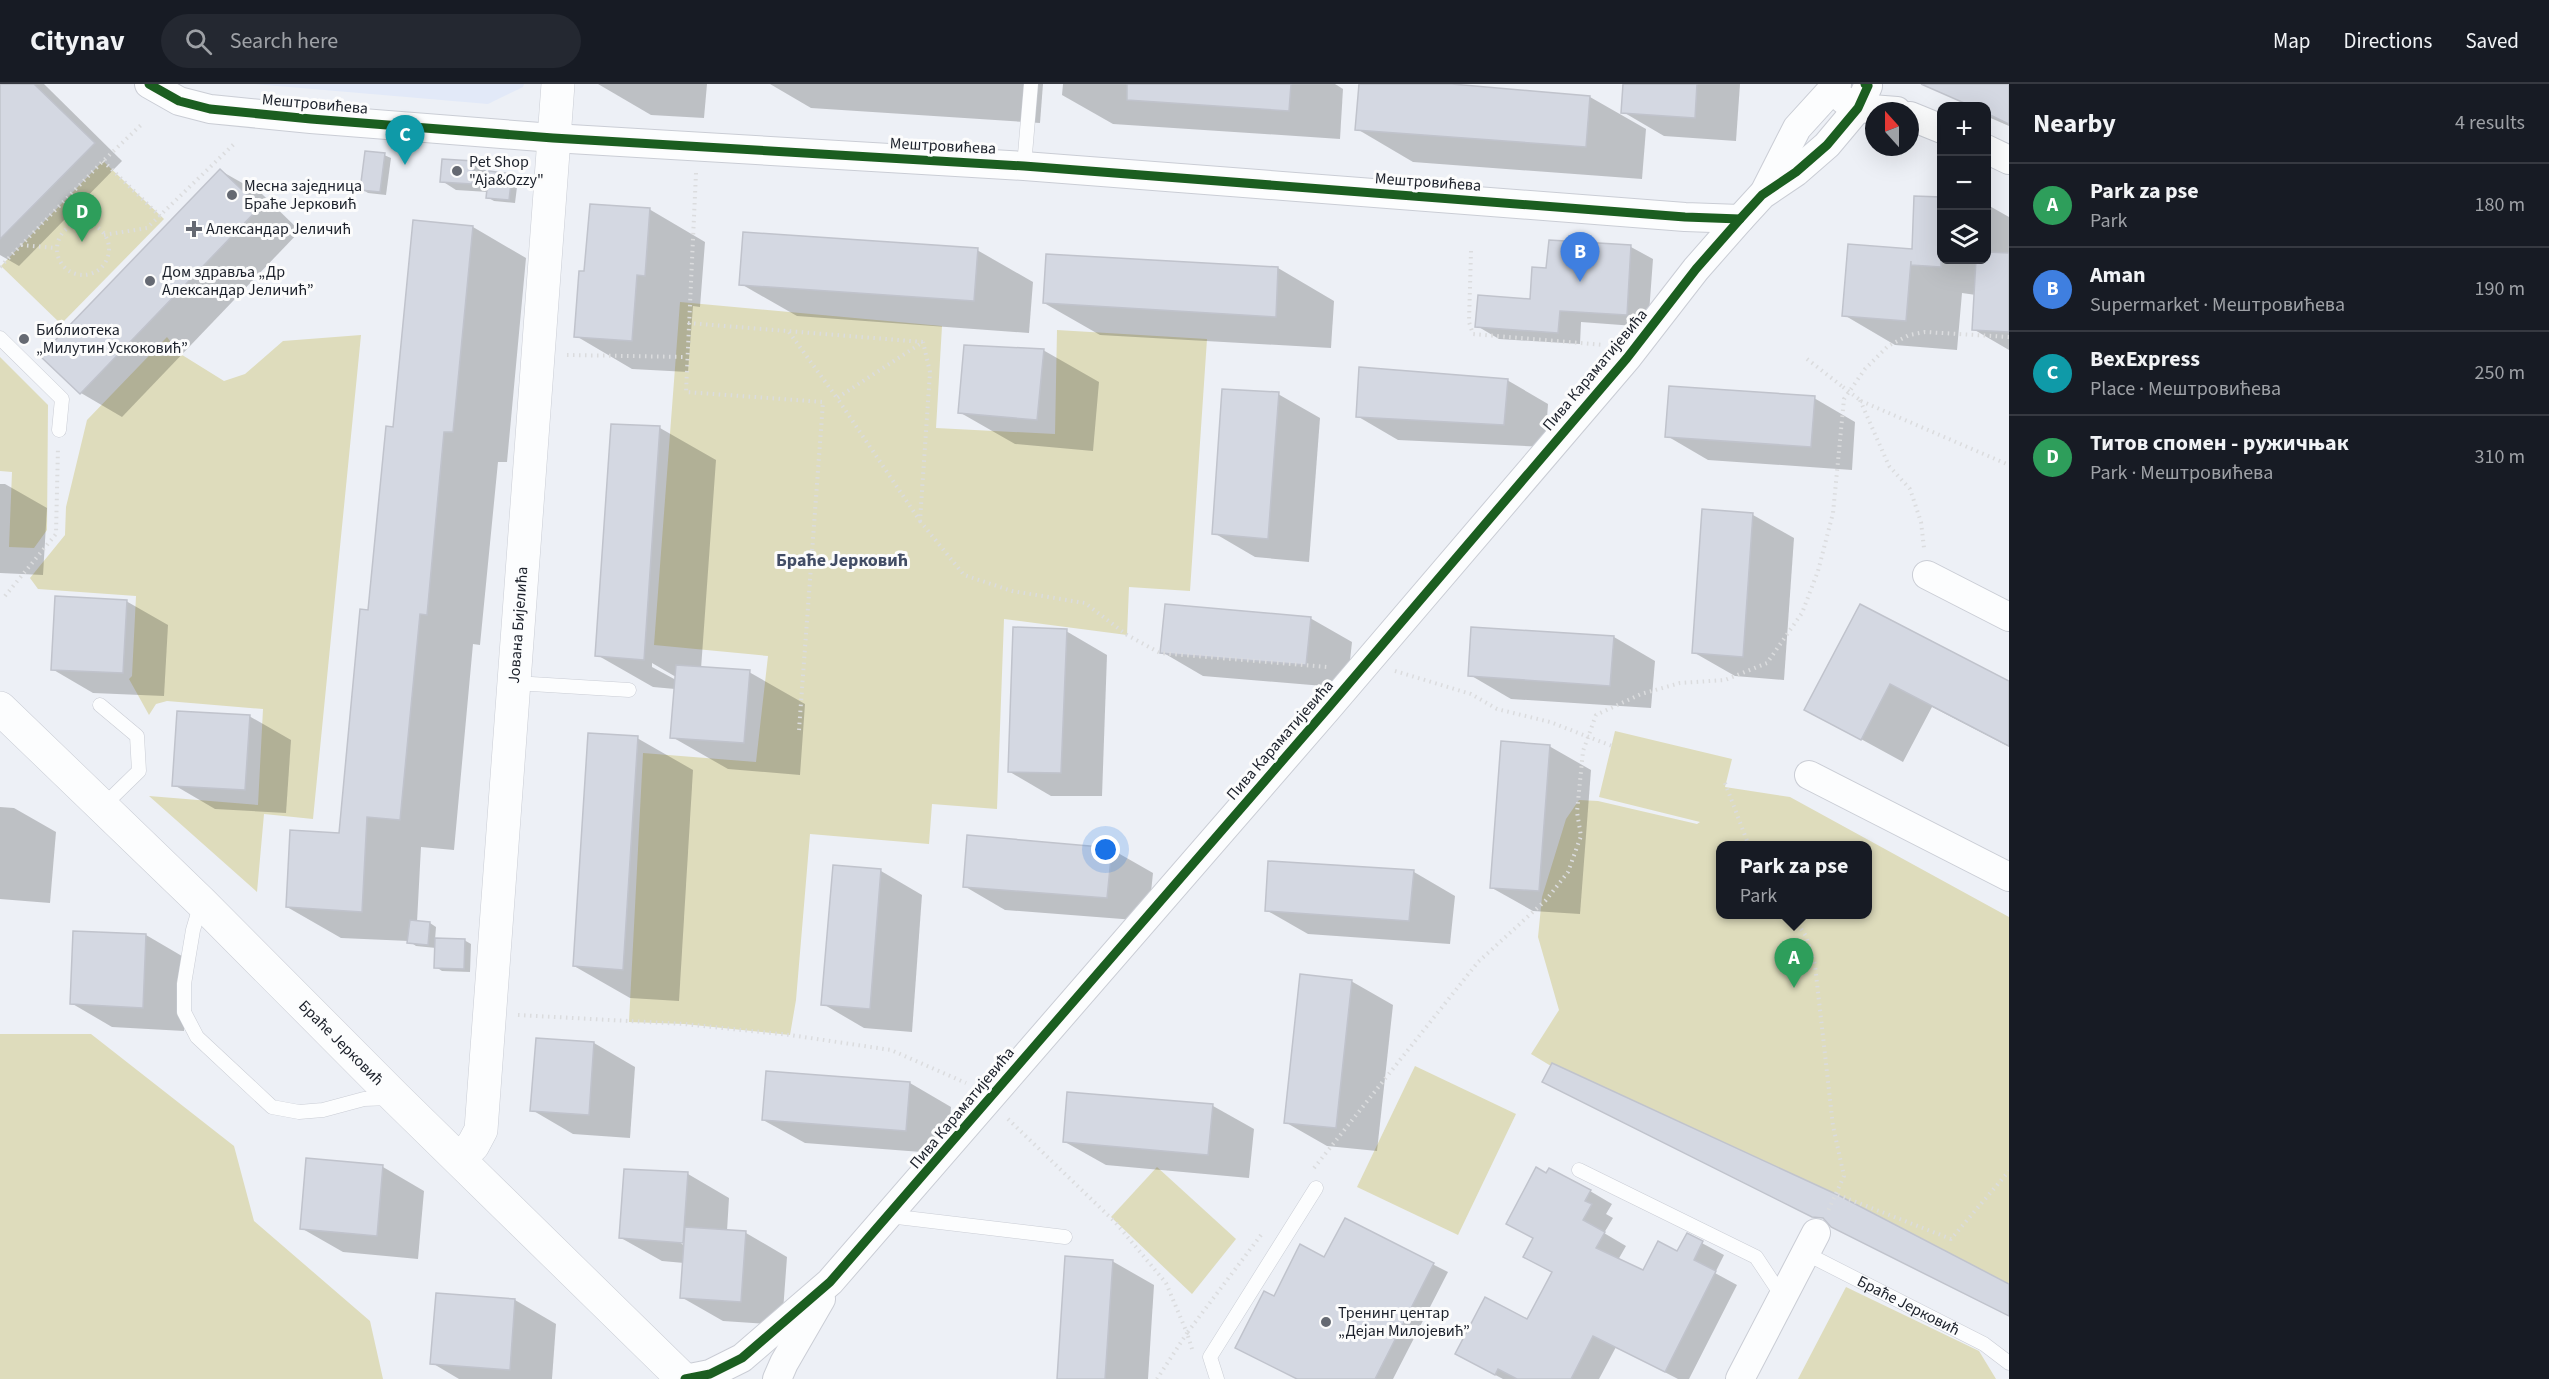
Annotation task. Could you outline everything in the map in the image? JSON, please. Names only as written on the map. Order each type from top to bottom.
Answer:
[{"type":"street","name":"Мештровићева","points":[[149,84],[179,100],[210,109],[554,138],[1024,165],[1685,217],[1740,219]]},
{"type":"street","name":"Јована Бијелића","points":[[459,1159],[473,1145],[481,1130],[558,84]]},
{"type":"street","points":[[1829,86],[1864,93],[1881,102]]},
{"type":"street","name":"Пива Караматијевића","points":[[1762,195],[1797,128],[1829,86]]},
{"type":"street","name":"Пива Караматијевића","points":[[684,1379],[710,1374],[742,1358],[830,1282],[889,1216],[980,1092],[1627,358],[1696,269],[1740,219],[1762,195],[1796,172],[1827,145],[1864,93]]},
{"type":"street","points":[[1919,120],[1937,127]]},
{"type":"street","points":[[1991,151],[2009,160]]},
{"type":"street","points":[[1927,575],[2009,617]]},
{"type":"street","name":"Браће Јерковић","points":[[0,708],[201,902],[395,1097],[684,1379]]},
{"type":"street","points":[[1809,775],[2009,878]]},
{"type":"street","name":"Браће Јерковић","points":[[1740,1379],[1811,1243]]},
{"type":"street","name":"Пива Караматијевића","points":[[777,1379],[830,1282]]},
{"type":"lane","points":[[1024,165],[1031,84]]},
{"type":"lane","points":[[0,338],[62,399],[59,430]]},
{"type":"lane","points":[[515,683],[629,690]]},
{"type":"lane","points":[[100,705],[137,736],[139,771],[102,807]]},
{"type":"lane","points":[[201,902],[193,930],[184,984],[184,1012],[197,1037],[272,1107],[299,1112],[323,1110],[364,1099],[395,1097]]},
{"type":"lane","points":[[1579,1170],[1756,1257],[1782,1296]]},
{"type":"lane","points":[[1218,1379],[1210,1357],[1311,1183]]},
{"type":"lane","points":[[889,1216],[1065,1237]]},
{"type":"lane","name":"Браће Јерковић","points":[[1811,1243],[1984,1344],[2009,1363]]},
{"type":"path","points":[[0,267],[103,160],[141,125]]},
{"type":"path","points":[[104,235],[147,228],[234,144]]},
{"type":"path","points":[[103,160],[160,216]]},
{"type":"path","points":[[697,166],[686,392],[824,402],[799,730]]},
{"type":"path","points":[[86,224],[96,228],[104,235],[111,249],[104,265],[93,273],[79,275],[72,273],[56,248],[60,236],[71,225],[86,224]]},
{"type":"path","points":[[21,245],[56,248]]},
{"type":"path","points":[[1471,251],[1469,322],[1473,334],[1610,345]]},
{"type":"path","points":[[688,323],[923,342]]},
{"type":"path","points":[[788,331],[837,398],[920,521],[964,575],[1012,591],[1085,603],[1127,635],[1160,653],[1336,668]]},
{"type":"path","points":[[1311,1183],[1478,962],[1546,900],[1568,873],[1581,836],[1576,812],[1583,751],[1596,715],[1641,694],[1680,683],[1725,680],[1767,663],[1785,638],[1802,613],[1818,571],[1833,513],[1844,399],[1865,369],[1888,346],[1909,334],[1925,332],[2009,337]]},
{"type":"path","points":[[837,398],[923,342]]},
{"type":"path","points":[[920,521],[930,372],[923,342]]},
{"type":"path","points":[[565,355],[687,357]]},
{"type":"path","points":[[1807,359],[1860,400],[2009,465]]},
{"type":"path","points":[[1860,400],[1889,466],[1910,489],[1921,522],[1927,575]]},
{"type":"path","points":[[5,596],[56,534],[59,430]]},
{"type":"path","points":[[1388,669],[1471,694],[1497,708],[1550,722],[1611,746]]},
{"type":"path","points":[[1725,783],[1747,841]]},
{"type":"path","points":[[1794,919],[1806,936],[1815,965],[1833,1126],[1844,1176],[1838,1195],[1951,1239],[2009,1171]]},
{"type":"path","points":[[527,1015],[684,1024],[790,1035],[891,1050],[980,1092],[1122,1231],[1166,1283],[1187,1333]]},
{"type":"path","points":[[1157,1379],[1187,1333],[1262,1233]]},
{"type":"shaded area","points":[[254,84],[524,84],[523,87],[488,104]]},
{"type":"shaded area","points":[[103,161],[164,219],[61,324],[1,266]]},
{"type":"shaded area","points":[[680,302],[942,326],[936,428],[1055,434],[1057,330],[1207,339],[1190,591],[1129,587],[1127,635],[1004,619],[997,809],[932,804],[929,844],[810,834],[796,1000],[790,1035],[684,1024],[629,1022],[643,753],[756,762],[768,656],[654,645]]},
{"type":"shaded area","points":[[361,335],[313,819],[264,814],[257,892],[149,796],[258,805],[263,709],[167,701],[156,704],[149,715],[129,679],[132,676],[136,596],[38,589],[30,578],[65,535],[66,507],[87,420],[167,337],[179,353],[224,381],[245,374],[283,341]]},
{"type":"shaded area","points":[[0,357],[48,405],[47,530],[34,548],[9,547],[12,472],[0,471]]},
{"type":"shaded area","points":[[1615,731],[1732,759],[1725,787],[1790,797],[1870,841],[1716,841],[1716,919],[1872,919],[1872,842],[2009,917],[2009,1292],[1551,1066],[1531,1054],[1559,1010],[1538,937],[1542,897],[1566,819],[1579,800],[1598,801],[1697,824],[1700,822],[1599,797]]},
{"type":"shaded area","points":[[0,1034],[91,1034],[234,1146],[254,1221],[370,1321],[383,1379],[0,1379]]},
{"type":"shaded area","points":[[1415,1066],[1516,1114],[1458,1235],[1357,1187]]},
{"type":"shaded area","points":[[1157,1167],[1236,1239],[1192,1294],[1111,1217]]},
{"type":"shaded area","points":[[1846,1287],[1979,1351],[1996,1379],[1798,1379]]},
{"type":"building","points":[[0,84],[34,84],[95,143],[0,239]]},
{"type":"building","points":[[1127,84],[1291,84],[1289,111],[1127,100]]},
{"type":"building","points":[[1359,84],[1452,84],[1590,96],[1586,147],[1355,130]]},
{"type":"building","points":[[1623,84],[1697,84],[1695,118],[1621,113]]},
{"type":"building","points":[[1921,84],[2009,84],[2009,124],[1991,115],[1991,102],[1962,102]]},
{"type":"building","points":[[365,151],[385,153],[380,192],[360,190]]},
{"type":"building","name":"Pet Shop \"Aja&Ozzy\"","points":[[442,159],[474,161],[472,184],[440,182]]},
{"type":"building","name":"Дом здравља „Др Александар Јеличић”","points":[[220,169],[260,207],[80,394],[40,356]]},
{"type":"building","points":[[489,171],[512,174],[509,200],[486,198]]},
{"type":"building","points":[[1914,196],[1937,197],[1937,264],[1941,264],[1941,267],[1911,265],[1911,261],[1906,321],[1842,316],[1848,244],[1912,249]]},
{"type":"building","points":[[590,204],[650,208],[645,276],[637,275],[632,341],[574,337],[579,271],[584,271]]},
{"type":"building","points":[[413,220],[473,226],[453,432],[444,432],[427,615],[420,614],[400,820],[367,817],[362,912],[286,907],[290,830],[339,833],[360,609],[368,610],[386,426],[393,427]]},
{"type":"building","points":[[743,232],[978,248],[974,301],[739,285]]},
{"type":"building","points":[[1549,240],[1631,245],[1627,315],[1560,311],[1558,333],[1475,327],[1478,295],[1530,299],[1532,267],[1546,268]]},
{"type":"building","points":[[1991,252],[2009,253],[2009,332],[1972,330],[1976,264],[1991,264]]},
{"type":"building","points":[[1046,254],[1278,267],[1276,317],[1043,303]]},
{"type":"building","points":[[964,345],[1044,349],[1037,420],[958,413]]},
{"type":"building","points":[[1359,367],[1508,379],[1504,425],[1356,417]]},
{"type":"building","points":[[1669,386],[1815,396],[1811,447],[1665,437]]},
{"type":"building","points":[[1222,389],[1279,392],[1268,539],[1212,534]]},
{"type":"building","points":[[611,424],[660,426],[644,660],[595,656]]},
{"type":"building","points":[[1702,509],[1753,513],[1743,657],[1692,653]]},
{"type":"building","points":[[55,596],[127,600],[123,673],[51,670]]},
{"type":"building","points":[[1165,604],[1311,617],[1306,665],[1160,653]]},
{"type":"building","points":[[1860,604],[2009,681],[2009,746],[1890,684],[1861,740],[1804,710]]},
{"type":"building","points":[[1013,627],[1067,629],[1061,773],[1008,772]]},
{"type":"building","points":[[1471,627],[1614,636],[1610,686],[1468,676]]},
{"type":"building","points":[[676,665],[750,670],[744,743],[670,738]]},
{"type":"building","points":[[177,711],[250,715],[245,790],[172,786]]},
{"type":"building","points":[[588,733],[638,736],[623,970],[573,966]]},
{"type":"building","points":[[1501,741],[1550,745],[1539,891],[1490,888]]},
{"type":"building","points":[[967,835],[1112,848],[1107,898],[963,887]]},
{"type":"building","points":[[1268,861],[1414,870],[1409,921],[1265,911]]},
{"type":"building","points":[[833,865],[881,869],[870,1009],[821,1005]]},
{"type":"building","points":[[410,920],[430,922],[428,945],[407,943]]},
{"type":"building","points":[[73,931],[146,934],[143,1008],[70,1004]]},
{"type":"building","points":[[435,938],[465,939],[464,969],[434,968]]},
{"type":"building","points":[[1300,974],[1352,980],[1336,1128],[1284,1123]]},
{"type":"building","points":[[536,1038],[594,1042],[589,1115],[530,1111]]},
{"type":"building","points":[[1552,1063],[1838,1195],[2009,1284],[2009,1316],[1831,1227],[1823,1218],[1812,1217],[1542,1082]]},
{"type":"building","points":[[766,1071],[910,1082],[906,1131],[762,1120]]},
{"type":"building","points":[[1067,1092],[1213,1104],[1208,1155],[1063,1142]]},
{"type":"building","points":[[306,1158],[383,1165],[377,1236],[300,1229]]},
{"type":"building","points":[[1536,1167],[1546,1173],[1549,1168],[1591,1190],[1585,1201],[1592,1204],[1583,1220],[1605,1232],[1596,1248],[1643,1270],[1658,1241],[1677,1251],[1687,1233],[1703,1241],[1694,1260],[1716,1271],[1665,1372],[1593,1336],[1571,1379],[1517,1379],[1498,1369],[1495,1375],[1455,1354],[1485,1297],[1527,1319],[1552,1272],[1523,1257],[1533,1238],[1506,1224]]},
{"type":"building","points":[[624,1169],[688,1172],[683,1243],[619,1238]]},
{"type":"building","name":"Тренинг центар „Дејан Милојевић”","points":[[1345,1218],[1434,1263],[1375,1379],[1297,1379],[1235,1348],[1264,1291],[1274,1296],[1300,1244],[1324,1257]]},
{"type":"building","points":[[685,1227],[746,1231],[741,1302],[680,1298]]},
{"type":"building","points":[[1065,1256],[1113,1260],[1105,1379],[1057,1379]]},
{"type":"building","points":[[436,1293],[515,1299],[510,1370],[430,1364]]},
{"type":"cycle path","points":[[149,84],[179,101],[210,109],[311,119],[553,138],[1024,166],[1685,217],[1740,219]]},
{"type":"cycle path","points":[[685,1379],[710,1374],[742,1358],[830,1282],[1328,708],[1627,358],[1696,269],[1762,195],[1796,172],[1827,145],[1858,108],[1868,86],[1865,84]]},
{"type":"place","name":"BexExpress","points":[[405,165]]},
{"type":"place","name":"Pet Shop \"Aja&Ozzy\"","points":[[457,171]]},
{"type":"place","name":"Месна заједница Браће Јерковић","points":[[232,195]]},
{"type":"place","name":"Александар Јеличић","points":[[194,229]]},
{"type":"place","name":"Титов спомен - ружичњак","points":[[82,242]]},
{"type":"place","name":"Дом здравља „Др Александар Јеличић”","points":[[150,281]]},
{"type":"place","name":"Aman","points":[[1580,282]]},
{"type":"place","name":"Библиотека „Милутин Ускоковић”","points":[[24,339]]},
{"type":"place","name":"Park za pse","points":[[1794,988]]},
{"type":"place","name":"Тренинг центар „Дејан Милојевић”","points":[[1326,1322]]},
{"type":"district","name":"Браће Јерковић","points":[[842,560]]}]
